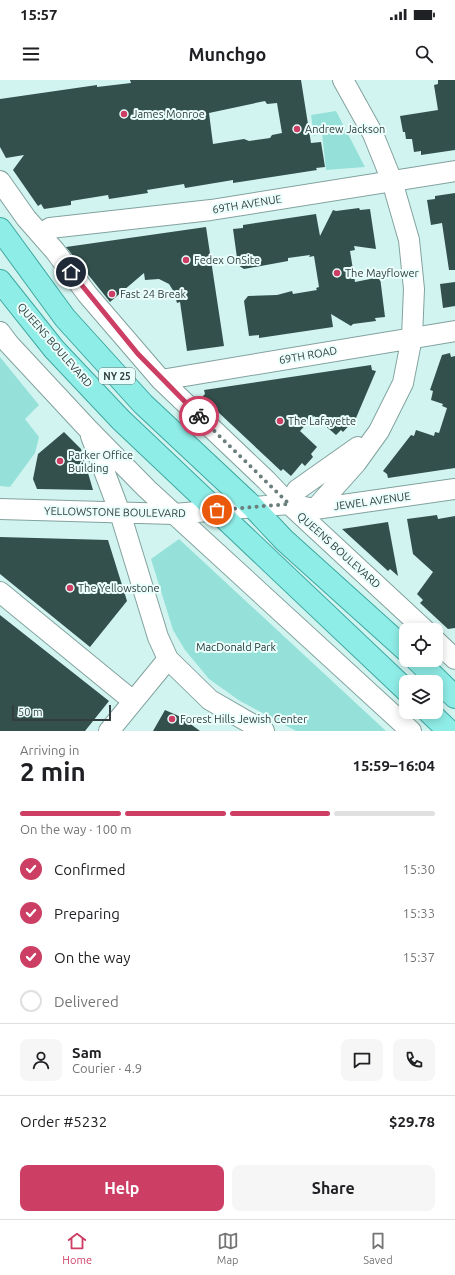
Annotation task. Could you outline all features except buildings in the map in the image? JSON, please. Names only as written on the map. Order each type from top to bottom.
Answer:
[{"type":"main road","name":"NY 25","points":[[0,230],[65,318],[103,362],[143,404],[253,507],[284,540],[399,644]]},
{"type":"main road","name":"QUEENS BOULEVARD","points":[[0,281],[54,349],[111,409],[399,683]]},
{"type":"main road","points":[[424,667],[455,697]]},
{"type":"main road","points":[[426,667],[455,686]]},
{"type":"main road","points":[[437,719],[450,731]]},
{"type":"street","points":[[315,508],[356,463],[379,431],[404,383],[412,337],[414,289],[408,240],[392,181],[373,134],[343,80]]},
{"type":"street","name":"69TH AVENUE","points":[[40,234],[50,228],[211,210],[455,171]]},
{"type":"street","name":"QUEENS BOULEVARD","points":[[0,181],[26,218],[87,294],[161,380],[266,480],[289,504],[417,623]]},
{"type":"street","name":"69TH ROAD","points":[[161,380],[455,331]]},
{"type":"street","points":[[0,332],[89,430],[147,489],[411,731]]},
{"type":"street","points":[[89,430],[120,513],[158,637],[168,659],[210,700],[264,731]]},
{"type":"street","points":[[289,504],[297,490],[327,470],[379,431]]},
{"type":"street","name":"JEWEL AVENUE","points":[[253,507],[289,504],[315,508],[455,489]]},
{"type":"street","name":"YELLOWSTONE BOULEVARD","points":[[0,509],[174,514],[253,507]]},
{"type":"street","points":[[0,592],[133,701]]},
{"type":"street","points":[[443,646],[454,655]]},
{"type":"street","points":[[109,731],[168,659]]},
{"type":"green space","points":[[336,111],[365,167],[326,170],[322,133],[314,136],[311,115]]},
{"type":"green space","points":[[0,357],[39,405],[25,419],[39,437],[35,453],[10,487],[0,486]]},
{"type":"green space","name":"MacDonald Park","points":[[179,539],[386,731],[296,731],[240,701],[209,679],[185,650],[173,630],[151,559]]},
{"type":"way so far","points":[[199,416],[289,504],[217,510]]},
{"type":"place","name":"James Monroe","points":[[124,114]]},
{"type":"place","name":"Andrew Jackson","points":[[297,129]]},
{"type":"place","name":"Fedex OnSite","points":[[186,260]]},
{"type":"place","name":"The Mayflower","points":[[337,273]]},
{"type":"place","name":"Fast 24 Break","points":[[112,294]]},
{"type":"place","name":"The Lafayette","points":[[280,421]]},
{"type":"place","name":"Parker Office Building","points":[[60,461]]},
{"type":"place","name":"The Yellowstone","points":[[70,588]]},
{"type":"place","name":"Forest Hills Jewish Center","points":[[172,719]]},
{"type":"route","points":[[71,272],[87,294],[161,380],[199,416]]}]
